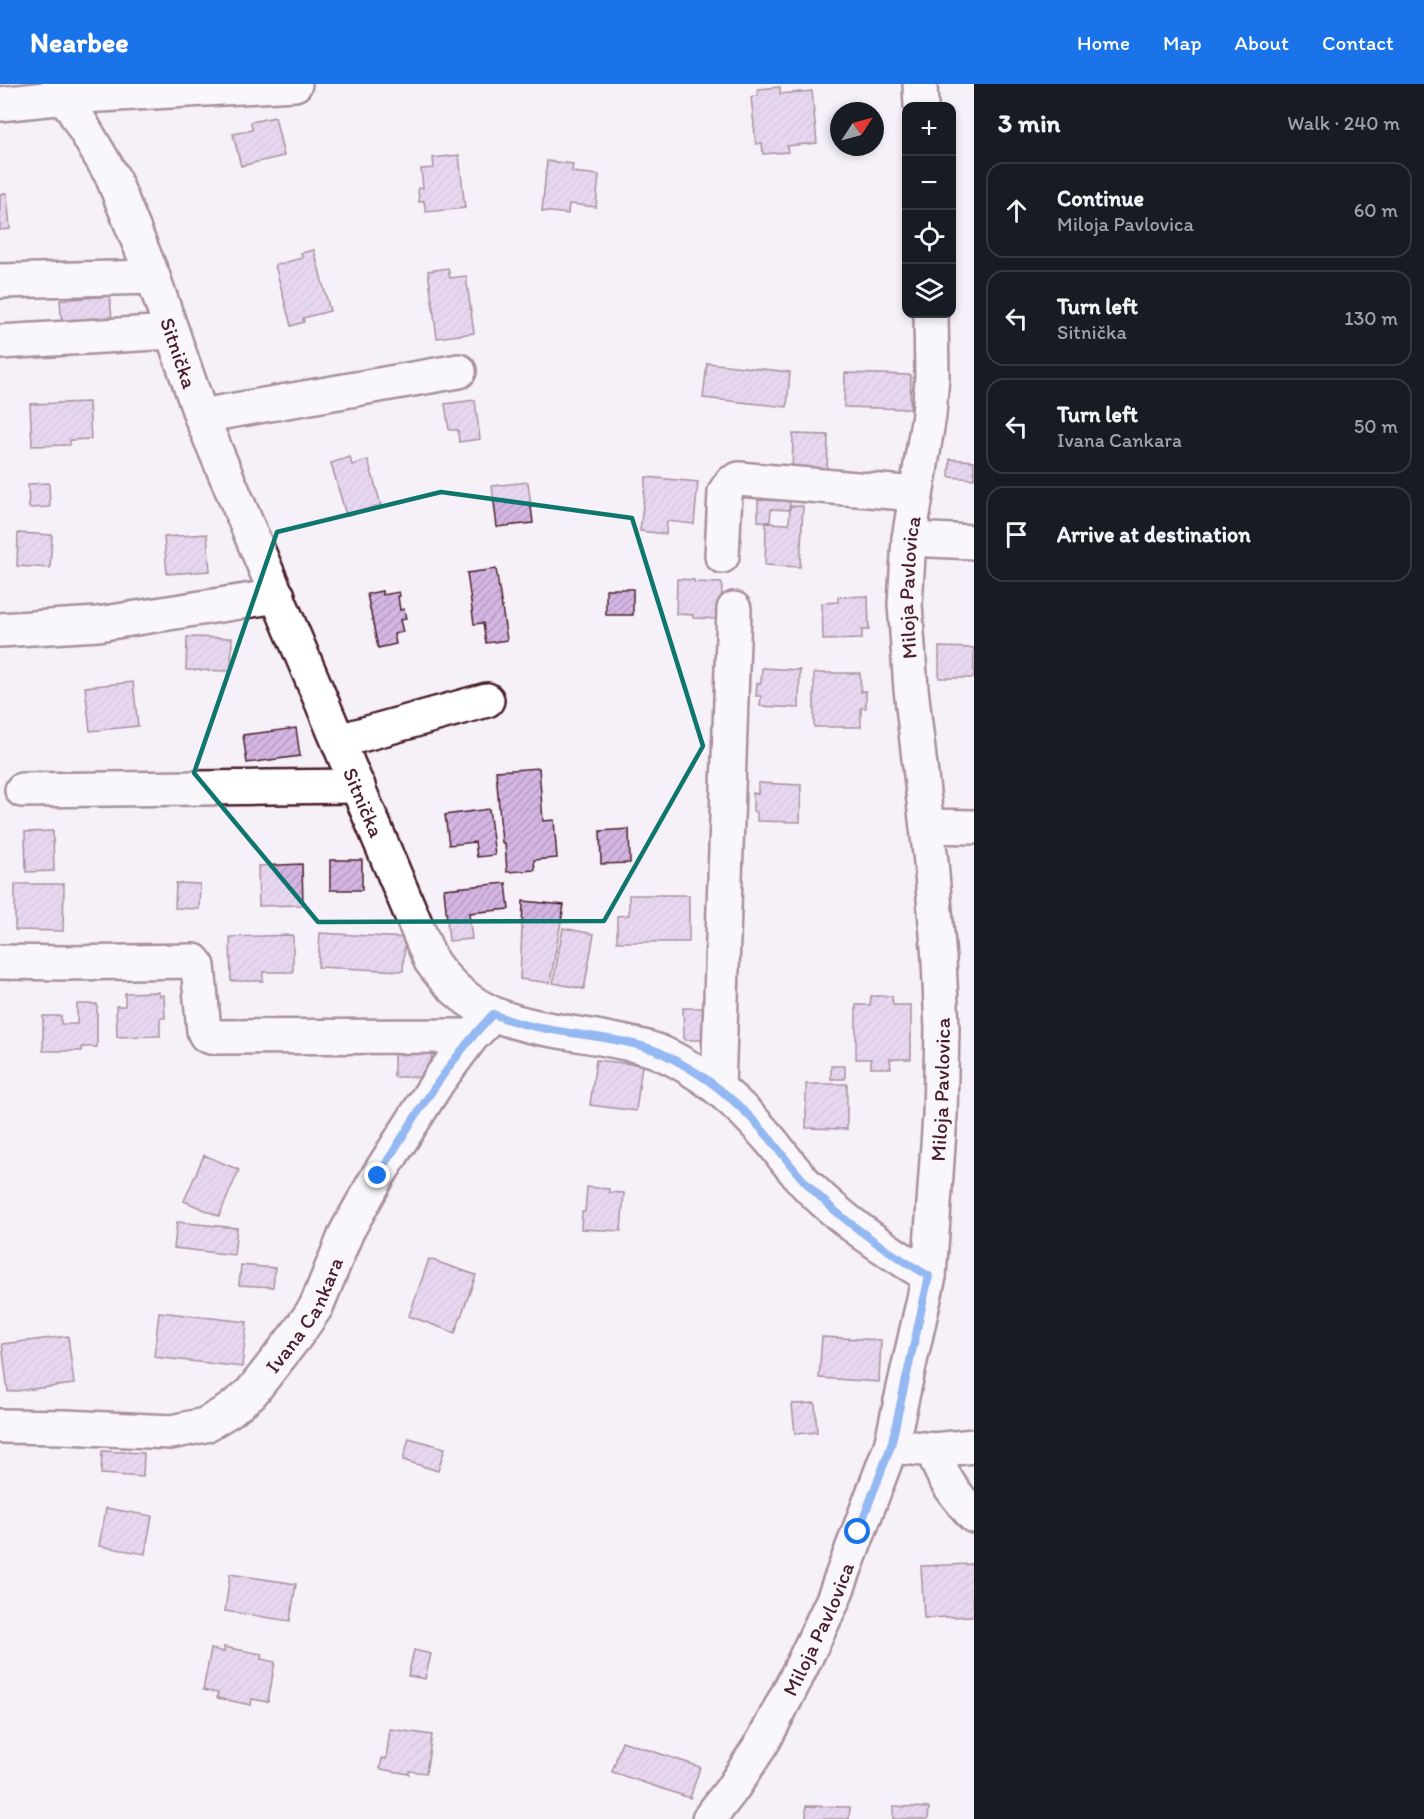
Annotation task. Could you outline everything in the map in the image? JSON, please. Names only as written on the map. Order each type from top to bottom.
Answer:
[{"type":"street","points":[[0,104],[61,90],[295,84]]},
{"type":"street","points":[[920,84],[921,102]]},
{"type":"street","name":"Sitnička","points":[[61,90],[112,176],[153,277],[201,416],[431,961],[453,987],[472,1003],[482,1025],[527,1025],[634,1044],[658,1052],[692,1070],[741,1108],[826,1203],[900,1259],[929,1276]]},
{"type":"street","points":[[0,281],[153,277]]},
{"type":"street","name":"Miloja Pavlovica","points":[[710,1819],[764,1740],[833,1600],[891,1446],[929,1276],[940,1116],[942,1029],[939,959],[911,688],[906,604],[909,539],[930,406],[932,318]]},
{"type":"street","points":[[0,342],[172,332]]},
{"type":"street","points":[[201,416],[459,370]]},
{"type":"street","points":[[722,556],[725,492],[731,483],[739,479],[916,494]]},
{"type":"street","points":[[909,539],[974,542]]},
{"type":"street","points":[[0,630],[98,624],[278,596]]},
{"type":"street","points":[[718,1088],[734,609]]},
{"type":"street","points":[[339,741],[487,700]]},
{"type":"street","points":[[22,790],[358,786]]},
{"type":"street","points":[[927,826],[974,826]]},
{"type":"street","points":[[0,962],[194,961],[198,966],[204,1030],[206,1035],[211,1037],[482,1025]]},
{"type":"street","name":"Ivana Cankara","points":[[0,1426],[171,1432],[205,1425],[230,1410],[251,1393],[316,1307],[347,1231],[378,1176],[439,1080],[482,1025]]},
{"type":"street","points":[[891,1446],[934,1450],[974,1446]]},
{"type":"street","points":[[934,1450],[950,1488],[974,1516]]},
{"type":"highlighted area","points":[[441,492],[632,518],[703,746],[604,921],[318,922],[194,773],[277,532]]},
{"type":"building","points":[[780,87],[780,94],[812,91],[817,143],[787,146],[788,152],[763,154],[762,143],[756,144],[751,97],[758,96],[758,89]]},
{"type":"building","points":[[275,117],[284,156],[241,166],[233,134],[252,130],[251,122]]},
{"type":"building","points":[[459,155],[465,208],[426,212],[424,201],[419,202],[418,188],[423,188],[421,169],[434,168],[433,158]]},
{"type":"building","points":[[547,161],[573,164],[572,172],[599,175],[596,207],[569,204],[568,214],[542,211]]},
{"type":"building","points":[[7,193],[10,229],[0,230],[0,194]]},
{"type":"building","points":[[314,250],[330,311],[303,318],[304,322],[291,326],[275,265],[302,258],[301,253]]},
{"type":"building","points":[[448,268],[450,278],[466,276],[474,333],[437,338],[428,271]]},
{"type":"building","points":[[110,296],[113,333],[63,337],[60,300]]},
{"type":"building","points":[[707,363],[790,372],[787,407],[703,398]]},
{"type":"building","points":[[845,373],[911,375],[910,409],[844,407]]},
{"type":"building","points":[[475,400],[480,439],[459,442],[458,430],[449,430],[445,404]]},
{"type":"building","points":[[89,402],[91,439],[70,440],[70,445],[32,446],[30,404]]},
{"type":"building","points":[[793,434],[828,435],[827,480],[792,478]]},
{"type":"building","points":[[350,457],[352,465],[368,460],[381,505],[346,515],[331,463]]},
{"type":"building","points":[[950,459],[974,461],[974,479],[949,477]]},
{"type":"building","points":[[646,477],[698,482],[694,524],[667,521],[666,534],[640,531]]},
{"type":"building","points":[[528,482],[533,523],[497,527],[492,486]]},
{"type":"building","points":[[49,483],[50,507],[29,508],[28,484]]},
{"type":"building","points":[[758,500],[790,501],[789,510],[771,509],[770,522],[758,521]]},
{"type":"building","points":[[790,506],[803,506],[800,567],[765,565],[766,523],[789,524]]},
{"type":"building","points":[[18,533],[52,535],[50,568],[17,566]]},
{"type":"building","points":[[207,534],[210,571],[167,574],[164,537]]},
{"type":"building","points":[[496,569],[507,640],[486,643],[483,623],[474,624],[467,573]]},
{"type":"building","points":[[677,579],[722,583],[721,619],[693,618],[693,615],[676,614]]},
{"type":"building","points":[[606,589],[633,589],[633,615],[606,615]]},
{"type":"building","points":[[382,591],[383,595],[399,592],[400,610],[404,609],[406,619],[400,620],[403,632],[394,634],[396,644],[378,648],[367,594]]},
{"type":"building","points":[[868,596],[869,630],[862,630],[862,639],[823,640],[822,603],[838,602],[838,597]]},
{"type":"building","points":[[187,637],[232,638],[231,671],[186,670]]},
{"type":"building","points":[[939,647],[974,648],[974,678],[939,678]]},
{"type":"building","points":[[762,668],[800,670],[799,708],[760,706],[761,696],[756,696],[757,683],[761,683]]},
{"type":"building","points":[[814,673],[860,673],[861,692],[866,691],[866,708],[861,708],[861,727],[814,727]]},
{"type":"building","points":[[133,682],[138,726],[90,731],[85,687]]},
{"type":"building","points":[[296,728],[300,756],[247,763],[243,735]]},
{"type":"building","points":[[539,768],[543,821],[554,820],[557,858],[534,860],[535,870],[507,872],[505,843],[502,843],[496,771]]},
{"type":"building","points":[[758,783],[801,785],[800,822],[757,821],[757,812],[753,811],[753,793],[758,794]]},
{"type":"building","points":[[489,809],[495,855],[477,857],[475,842],[449,845],[445,815]]},
{"type":"building","points":[[629,829],[630,863],[601,864],[600,831]]},
{"type":"building","points":[[53,831],[54,871],[26,872],[25,832]]},
{"type":"building","points":[[330,860],[362,860],[362,890],[330,890]]},
{"type":"building","points":[[302,864],[303,905],[259,906],[258,866]]},
{"type":"building","points":[[176,883],[200,884],[199,909],[175,908]]},
{"type":"building","points":[[506,883],[509,909],[469,913],[472,939],[449,941],[444,889]]},
{"type":"building","points":[[15,884],[64,884],[63,931],[15,930]]},
{"type":"building","points":[[629,895],[689,895],[689,942],[617,942],[617,916],[629,915]]},
{"type":"building","points":[[523,901],[564,905],[550,983],[520,979]]},
{"type":"building","points":[[563,928],[594,934],[584,989],[553,983]]},
{"type":"building","points":[[320,933],[405,938],[403,971],[318,967]]},
{"type":"building","points":[[293,935],[293,972],[263,972],[263,981],[231,981],[230,937]]},
{"type":"building","points":[[159,992],[159,996],[164,995],[165,1018],[160,1018],[160,1036],[117,1037],[116,1006],[125,1006],[125,993]]},
{"type":"building","points":[[871,996],[892,996],[893,1005],[911,1005],[911,1059],[890,1059],[891,1068],[871,1068],[871,1059],[856,1059],[856,1005],[870,1005]]},
{"type":"building","points":[[77,1004],[97,1004],[97,1047],[82,1047],[82,1051],[43,1051],[43,1016],[61,1016],[61,1024],[77,1024]]},
{"type":"building","points":[[683,1008],[707,1008],[707,1040],[684,1040]]},
{"type":"building","points":[[394,1047],[432,1047],[431,1077],[394,1077]]},
{"type":"building","points":[[596,1060],[642,1065],[636,1111],[590,1105]]},
{"type":"building","points":[[831,1066],[845,1066],[845,1079],[831,1079]]},
{"type":"building","points":[[806,1084],[847,1084],[847,1129],[806,1128]]},
{"type":"building","points":[[204,1155],[239,1170],[219,1216],[184,1201]]},
{"type":"building","points":[[587,1187],[624,1193],[621,1231],[581,1229]]},
{"type":"building","points":[[177,1222],[237,1228],[234,1255],[174,1248]]},
{"type":"building","points":[[429,1259],[476,1275],[455,1333],[409,1316]]},
{"type":"building","points":[[241,1265],[275,1268],[273,1287],[239,1285]]},
{"type":"building","points":[[159,1312],[247,1322],[242,1367],[154,1357]]},
{"type":"building","points":[[68,1336],[74,1384],[8,1392],[2,1344]]},
{"type":"building","points":[[822,1337],[881,1340],[879,1382],[819,1378]]},
{"type":"building","points":[[815,1403],[817,1432],[795,1434],[792,1404]]},
{"type":"building","points":[[409,1438],[445,1448],[438,1471],[403,1460]]},
{"type":"building","points":[[102,1451],[144,1453],[143,1477],[101,1474]]},
{"type":"building","points":[[106,1508],[152,1516],[145,1554],[99,1546]]},
{"type":"building","points":[[972,1564],[974,1616],[924,1618],[921,1566]]},
{"type":"building","points":[[230,1574],[296,1584],[290,1621],[225,1611]]},
{"type":"building","points":[[224,1647],[262,1654],[261,1659],[275,1662],[268,1702],[252,1699],[251,1705],[217,1698],[218,1693],[203,1690],[211,1649],[224,1652]]},
{"type":"building","points":[[414,1650],[431,1654],[425,1679],[408,1676]]},
{"type":"building","points":[[390,1729],[432,1735],[426,1773],[409,1771],[409,1774],[380,1769],[382,1758],[386,1759]]},
{"type":"building","points":[[622,1741],[700,1767],[690,1798],[612,1772]]},
{"type":"building","points":[[806,1806],[850,1807],[849,1819],[806,1819]]},
{"type":"building","points":[[893,1806],[929,1808],[928,1819],[893,1819]]},
{"type":"route","points":[[378,1176],[439,1080],[472,1036],[493,1014],[505,1020],[527,1025],[634,1044],[678,1062],[718,1088],[741,1108],[826,1203],[900,1259],[929,1276],[891,1446],[858,1532]]}]
